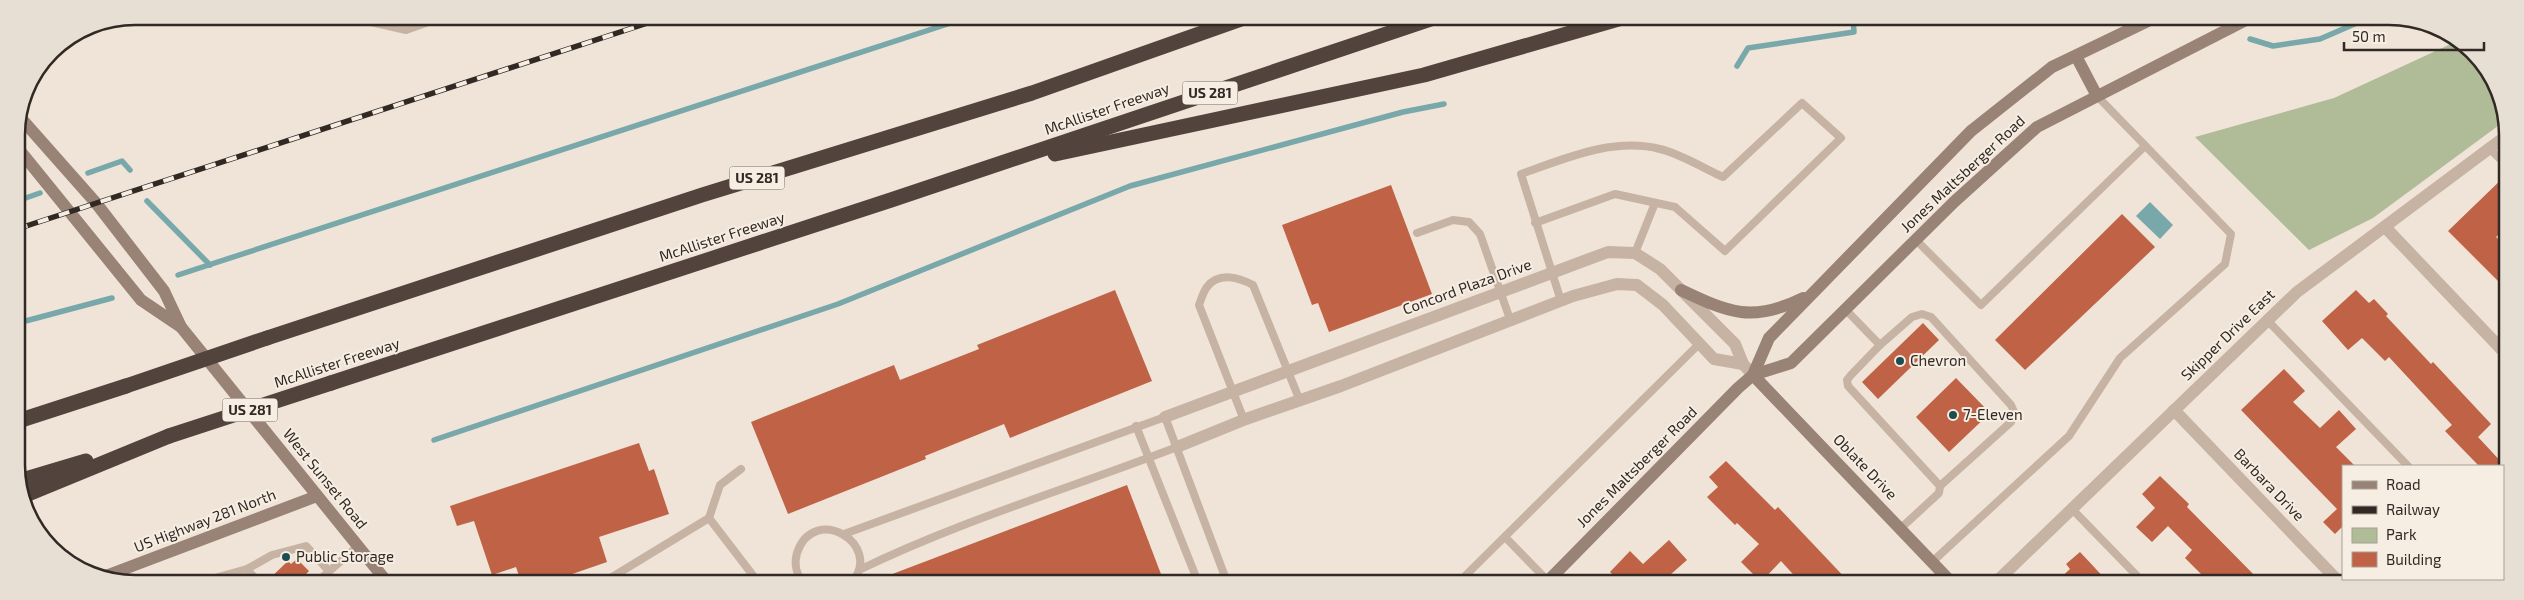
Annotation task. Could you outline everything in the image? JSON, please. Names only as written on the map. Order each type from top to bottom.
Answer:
[{"type":"highway","name":"US 281","points":[[25,419],[702,195],[1032,93],[1224,25]]},
{"type":"highway","name":"McAllister Freeway","points":[[26,479],[169,436],[985,168],[1413,25]]},
{"type":"highway","points":[[985,168],[1424,76],[1598,25]]},
{"type":"highway","points":[[29,493],[169,436]]},
{"type":"main road","name":"Jones Maltsberger Road","points":[[1555,575],[1752,375],[1769,338],[1971,130],[2052,67],[2140,25]]},
{"type":"main road","name":"Jones Maltsberger Road","points":[[1752,375],[1791,363],[1915,239],[2037,127],[2236,25]]},
{"type":"main road","points":[[2076,56],[2097,96]]},
{"type":"main road","name":"West Sunset Road","points":[[26,124],[96,203],[164,291],[181,327],[381,575]]},
{"type":"main road","name":"West Sunset Road","points":[[25,156],[141,300],[181,327]]},
{"type":"main road","points":[[1680,290],[1716,307],[1751,314],[1781,309],[1812,294]]},
{"type":"main road","name":"Oblate Drive","points":[[1752,375],[1944,575]]},
{"type":"main road","name":"US Highway 281 North","points":[[114,573],[317,496]]},
{"type":"street","name":"Skipper Drive East","points":[[2003,575],[2297,292],[2499,141]]},
{"type":"street","points":[[2385,227],[2499,346]]},
{"type":"street","name":"Concord Plaza Drive","points":[[1165,417],[1608,252],[1635,253]]},
{"type":"street","points":[[1635,253],[1660,269],[1736,344],[1743,364],[1752,375]]},
{"type":"street","points":[[1177,447],[1244,420],[1510,322],[1561,301],[1617,284],[1637,285],[1663,304],[1714,359],[1743,364]]},
{"type":"street","name":"Barbara Drive","points":[[2174,410],[2331,575]]},
{"type":"lane","points":[[385,25],[406,30],[420,25]]},
{"type":"lane","points":[[1932,562],[2070,436],[2120,358],[2225,264],[2231,234],[2097,96]]},
{"type":"lane","points":[[1536,223],[1615,194],[1675,207],[1725,251],[1841,138],[1802,103],[1723,177],[1660,149],[1618,146],[1576,154],[1521,174],[1551,273],[1561,301]]},
{"type":"lane","points":[[1915,239],[1981,305],[2145,146]]},
{"type":"lane","points":[[2489,148],[2499,158]]},
{"type":"lane","points":[[1635,253],[1655,203]]},
{"type":"lane","points":[[1417,233],[1453,220],[1469,222],[1480,234],[1510,322]]},
{"type":"lane","points":[[1244,420],[1199,305],[1207,286],[1222,278],[1238,276],[1254,285],[1300,400]]},
{"type":"lane","points":[[1845,309],[1880,345]]},
{"type":"lane","points":[[1901,528],[1939,493],[1940,486],[2011,422],[2015,414],[2011,405],[1931,317],[1922,314],[1912,317],[1880,345],[1847,380],[1848,386],[1940,486]]},
{"type":"lane","points":[[2267,320],[2407,465]]},
{"type":"lane","points":[[1466,575],[1700,344]]},
{"type":"lane","points":[[799,575],[796,569],[795,557],[806,538],[824,530],[844,534],[1165,417],[1224,575]]},
{"type":"lane","points":[[1136,426],[1150,457],[1195,575]]},
{"type":"lane","points":[[856,575],[859,570],[910,545],[995,511],[1177,447]]},
{"type":"lane","points":[[615,575],[709,518],[720,485],[741,468]]},
{"type":"lane","points":[[2072,509],[2136,575]]},
{"type":"lane","points":[[709,518],[753,575]]},
{"type":"lane","points":[[844,534],[857,549],[859,570]]},
{"type":"lane","points":[[1505,537],[1541,575]]},
{"type":"lane","points":[[226,575],[247,569],[272,555],[306,546],[329,571]]},
{"type":"lane","points":[[324,575],[358,546]]},
{"type":"lane","points":[[247,569],[252,575]]},
{"type":"green space","points":[[2450,44],[2472,62],[2488,86],[2497,114],[2498,126],[2373,218],[2309,250],[2195,137],[2334,98]]},
{"type":"water","points":[[2150,202],[2173,225],[2160,239],[2136,216]]},
{"type":"building","points":[[2499,182],[2499,234],[2496,237],[2499,240],[2499,282],[2448,231]]},
{"type":"building","points":[[1391,185],[1432,294],[1329,332],[1318,303],[1312,305],[1282,225]]},
{"type":"building","points":[[2122,214],[2155,247],[2025,370],[1995,340]]},
{"type":"building","points":[[1115,290],[1152,381],[1010,438],[1004,424],[925,456],[926,459],[788,514],[751,422],[894,365],[900,380],[979,349],[977,345]]},
{"type":"building","points":[[2356,290],[2369,303],[2374,299],[2388,314],[2386,316],[2431,364],[2433,362],[2491,424],[2478,437],[2499,460],[2499,465],[2478,465],[2445,431],[2452,425],[2389,357],[2385,361],[2362,338],[2348,350],[2322,321]]},
{"type":"building","name":"Chevron","points":[[1923,323],[1939,340],[1878,399],[1862,382]]},
{"type":"building","points":[[2284,369],[2305,391],[2293,402],[2320,428],[2339,410],[2356,429],[2336,447],[2354,465],[2342,465],[2342,527],[2335,534],[2323,522],[2337,509],[2241,410]]},
{"type":"building","name":"7-Eleven","points":[[1956,378],[1990,413],[1949,452],[1916,417]]},
{"type":"building","points":[[639,443],[649,471],[654,469],[669,514],[599,537],[607,562],[569,575],[519,575],[516,567],[492,575],[474,521],[457,526],[450,506]]},
{"type":"building","points":[[1726,461],[1775,510],[1778,507],[1842,575],[1794,575],[1781,561],[1768,575],[1754,575],[1741,562],[1759,544],[1737,523],[1735,525],[1707,497],[1718,487],[1709,477]]},
{"type":"building","points":[[2160,476],[2189,504],[2187,507],[2254,575],[2202,575],[2185,558],[2192,550],[2168,526],[2152,542],[2136,527],[2155,508],[2142,494]]},
{"type":"building","points":[[1127,485],[1161,575],[890,575]]},
{"type":"building","points":[[1669,540],[1687,560],[1670,575],[1613,575],[1610,572],[1630,551],[1643,564]]},
{"type":"building","points":[[2080,552],[2102,575],[2064,575],[2070,569],[2066,564]]},
{"type":"building","points":[[297,559],[309,571],[305,575],[273,575],[288,561],[291,564]]},
{"type":"waterway","points":[[178,275],[944,25]]},
{"type":"waterway","points":[[1737,66],[1748,48],[1854,32],[1854,25]]},
{"type":"waterway","points":[[2250,39],[2273,46],[2320,39],[2352,25]]},
{"type":"waterway","points":[[434,440],[838,304],[1130,186],[1403,112],[1444,104]]},
{"type":"waterway","points":[[88,173],[122,161],[130,170]]},
{"type":"waterway","points":[[25,198],[40,193]]},
{"type":"waterway","points":[[147,201],[210,265]]},
{"type":"waterway","points":[[25,321],[112,298]]},
{"type":"railway","points":[[25,226],[642,25]]},
{"type":"place","name":"Chevron","points":[[1900,361]]},
{"type":"place","name":"7-Eleven","points":[[1953,415]]},
{"type":"place","name":"Public Storage","points":[[286,557]]}]
